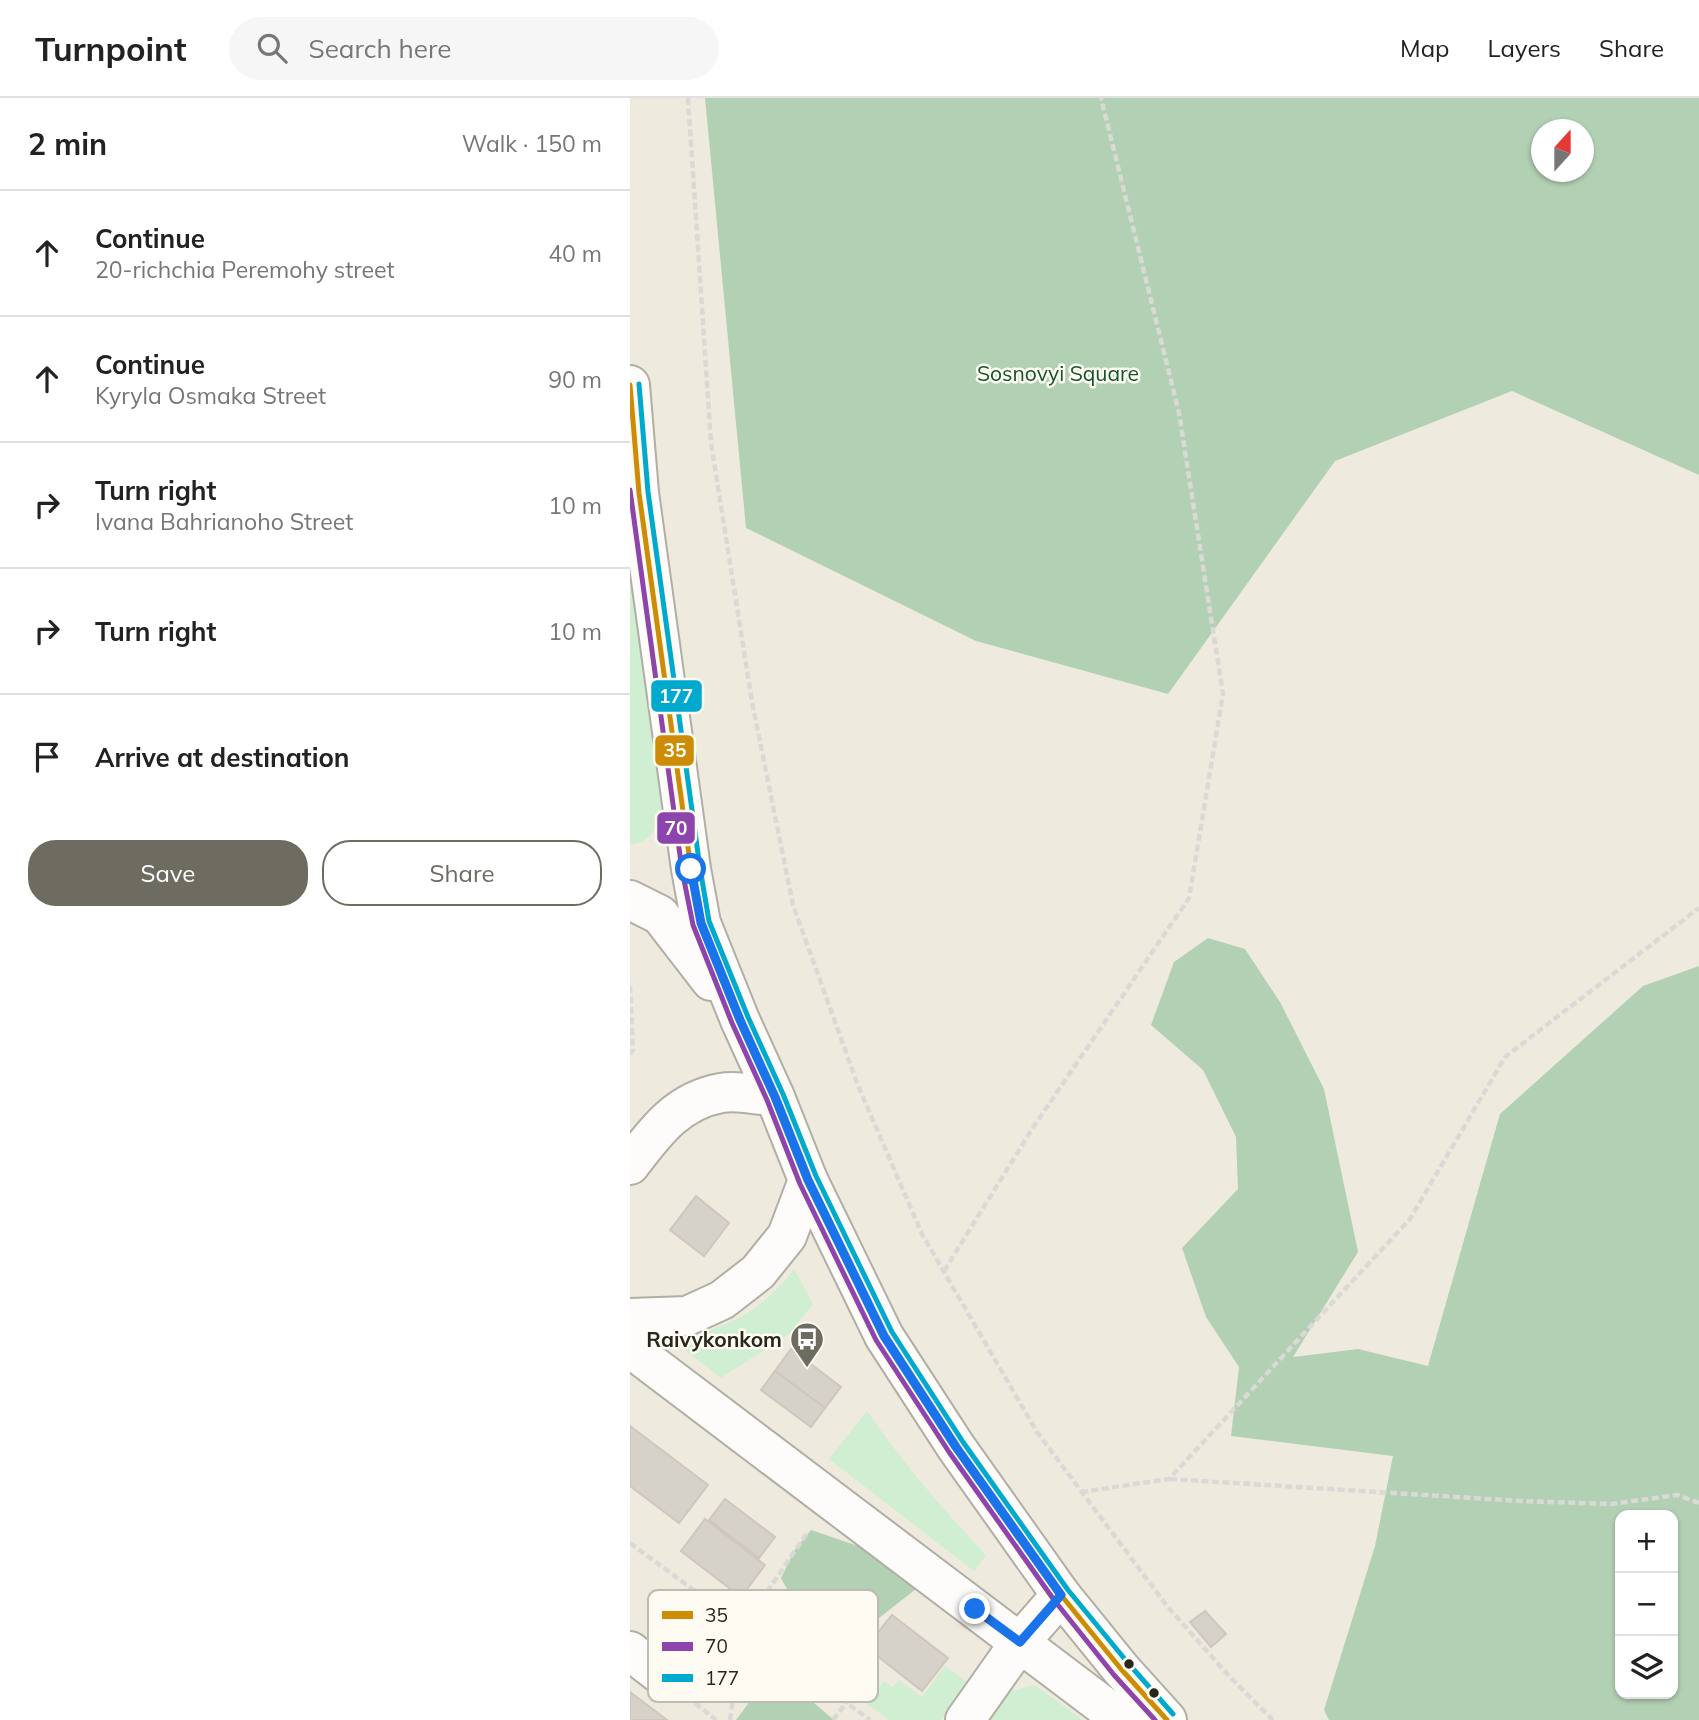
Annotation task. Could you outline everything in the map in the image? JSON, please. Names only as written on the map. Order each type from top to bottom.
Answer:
[{"type":"street","points":[[630,385],[639,493],[691,869],[701,923],[740,1020],[808,1180],[884,1336],[956,1447],[1061,1595],[1167,1720]]},
{"type":"street","points":[[630,900],[660,915],[740,1020]]},
{"type":"street","points":[[630,1165],[659,1126],[687,1104],[722,1092],[775,1097]]},
{"type":"street","points":[[630,1318],[687,1316],[722,1300],[758,1272],[787,1236],[808,1180]]},
{"type":"street","points":[[630,1348],[1122,1720]]},
{"type":"street","points":[[965,1720],[1020,1642],[1061,1595]]},
{"type":"street","points":[[630,1651],[648,1665]]},
{"type":"path","points":[[688,98],[711,443],[752,702],[793,905],[858,1083],[922,1234],[1037,1432],[1167,1606],[1229,1676],[1273,1720]]},
{"type":"path","points":[[944,1271],[1034,1126],[1189,898],[1223,694],[1180,413],[1101,98]]},
{"type":"path","points":[[1169,1479],[1410,1219],[1506,1057],[1699,908]]},
{"type":"path","points":[[630,986],[634,1050],[630,1054]]},
{"type":"path","points":[[1080,1492],[1169,1479],[1611,1504],[1677,1495],[1699,1503]]},
{"type":"path","points":[[769,1590],[830,1501]]},
{"type":"path","points":[[630,1543],[693,1590]]},
{"type":"path","points":[[730,1720],[733,1702]]},
{"type":"path","points":[[833,1720],[847,1702],[870,1720]]},
{"type":"green space","name":"Sosnovyi Square","points":[[705,98],[1699,98],[1699,475],[1512,391],[1335,461],[1168,694],[976,641],[746,528]]},
{"type":"green space","points":[[630,560],[663,793],[656,827],[646,839],[630,844]]},
{"type":"green space","points":[[1208,938],[1245,949],[1280,1002],[1324,1089],[1358,1252],[1293,1357],[1358,1349],[1428,1366],[1500,1114],[1643,986],[1699,966],[1699,1720],[1329,1720],[1324,1710],[1375,1546],[1393,1456],[1231,1436],[1239,1367],[1206,1317],[1182,1248],[1238,1189],[1236,1137],[1203,1070],[1151,1025],[1174,962]]},
{"type":"green space","points":[[794,1269],[813,1304],[789,1334],[721,1378],[672,1340],[709,1330],[740,1317],[768,1297]]},
{"type":"green space","points":[[867,1411],[924,1486],[986,1555],[974,1571],[829,1459]]},
{"type":"green space","points":[[811,1530],[876,1552],[916,1589],[878,1619],[878,1590],[788,1590],[781,1578],[794,1551]]},
{"type":"green space","points":[[945,1666],[968,1683],[941,1720],[889,1720],[867,1704],[878,1702],[878,1689],[884,1681],[893,1687],[899,1680],[922,1697]]},
{"type":"green space","points":[[1035,1685],[1083,1720],[985,1720],[1011,1691]]},
{"type":"green space","points":[[749,1702],[813,1702],[834,1720],[736,1720]]},
{"type":"building","points":[[696,1196],[729,1223],[704,1256],[670,1230]]},
{"type":"building","points":[[791,1349],[841,1387],[825,1408],[775,1371]]},
{"type":"building","points":[[775,1371],[825,1408],[811,1427],[761,1390]]},
{"type":"building","points":[[630,1426],[708,1485],[679,1523],[630,1486]]},
{"type":"building","points":[[725,1499],[775,1537],[759,1558],[709,1520]]},
{"type":"building","points":[[705,1519],[765,1565],[746,1590],[732,1590],[681,1551]]},
{"type":"building","points":[[1205,1611],[1226,1634],[1211,1647],[1190,1622]]},
{"type":"building","points":[[892,1615],[948,1658],[922,1691],[878,1656],[878,1632]]},
{"type":"building","points":[[630,1692],[667,1720],[630,1720]]},
{"type":"transit line","name":"177","points":[[639,384],[648,492],[709,921],[816,1176],[892,1332],[963,1442],[1068,1590],[1173,1714]]},
{"type":"transit line","name":"35","points":[[630,385],[639,493],[691,869],[701,923],[740,1020],[808,1180],[884,1336],[956,1447],[1061,1595],[1167,1720]]},
{"type":"transit line","name":"70","points":[[630,490],[682,870],[693,925],[800,1184],[876,1340],[949,1452],[1054,1600],[1114,1675],[1155,1720]]},
{"type":"place","name":"Raivykonkom","points":[[807,1369]]},
{"type":"route","points":[[691,869],[701,923],[740,1020],[808,1180],[884,1336],[956,1447],[1061,1595],[1020,1642],[975,1609]]}]
